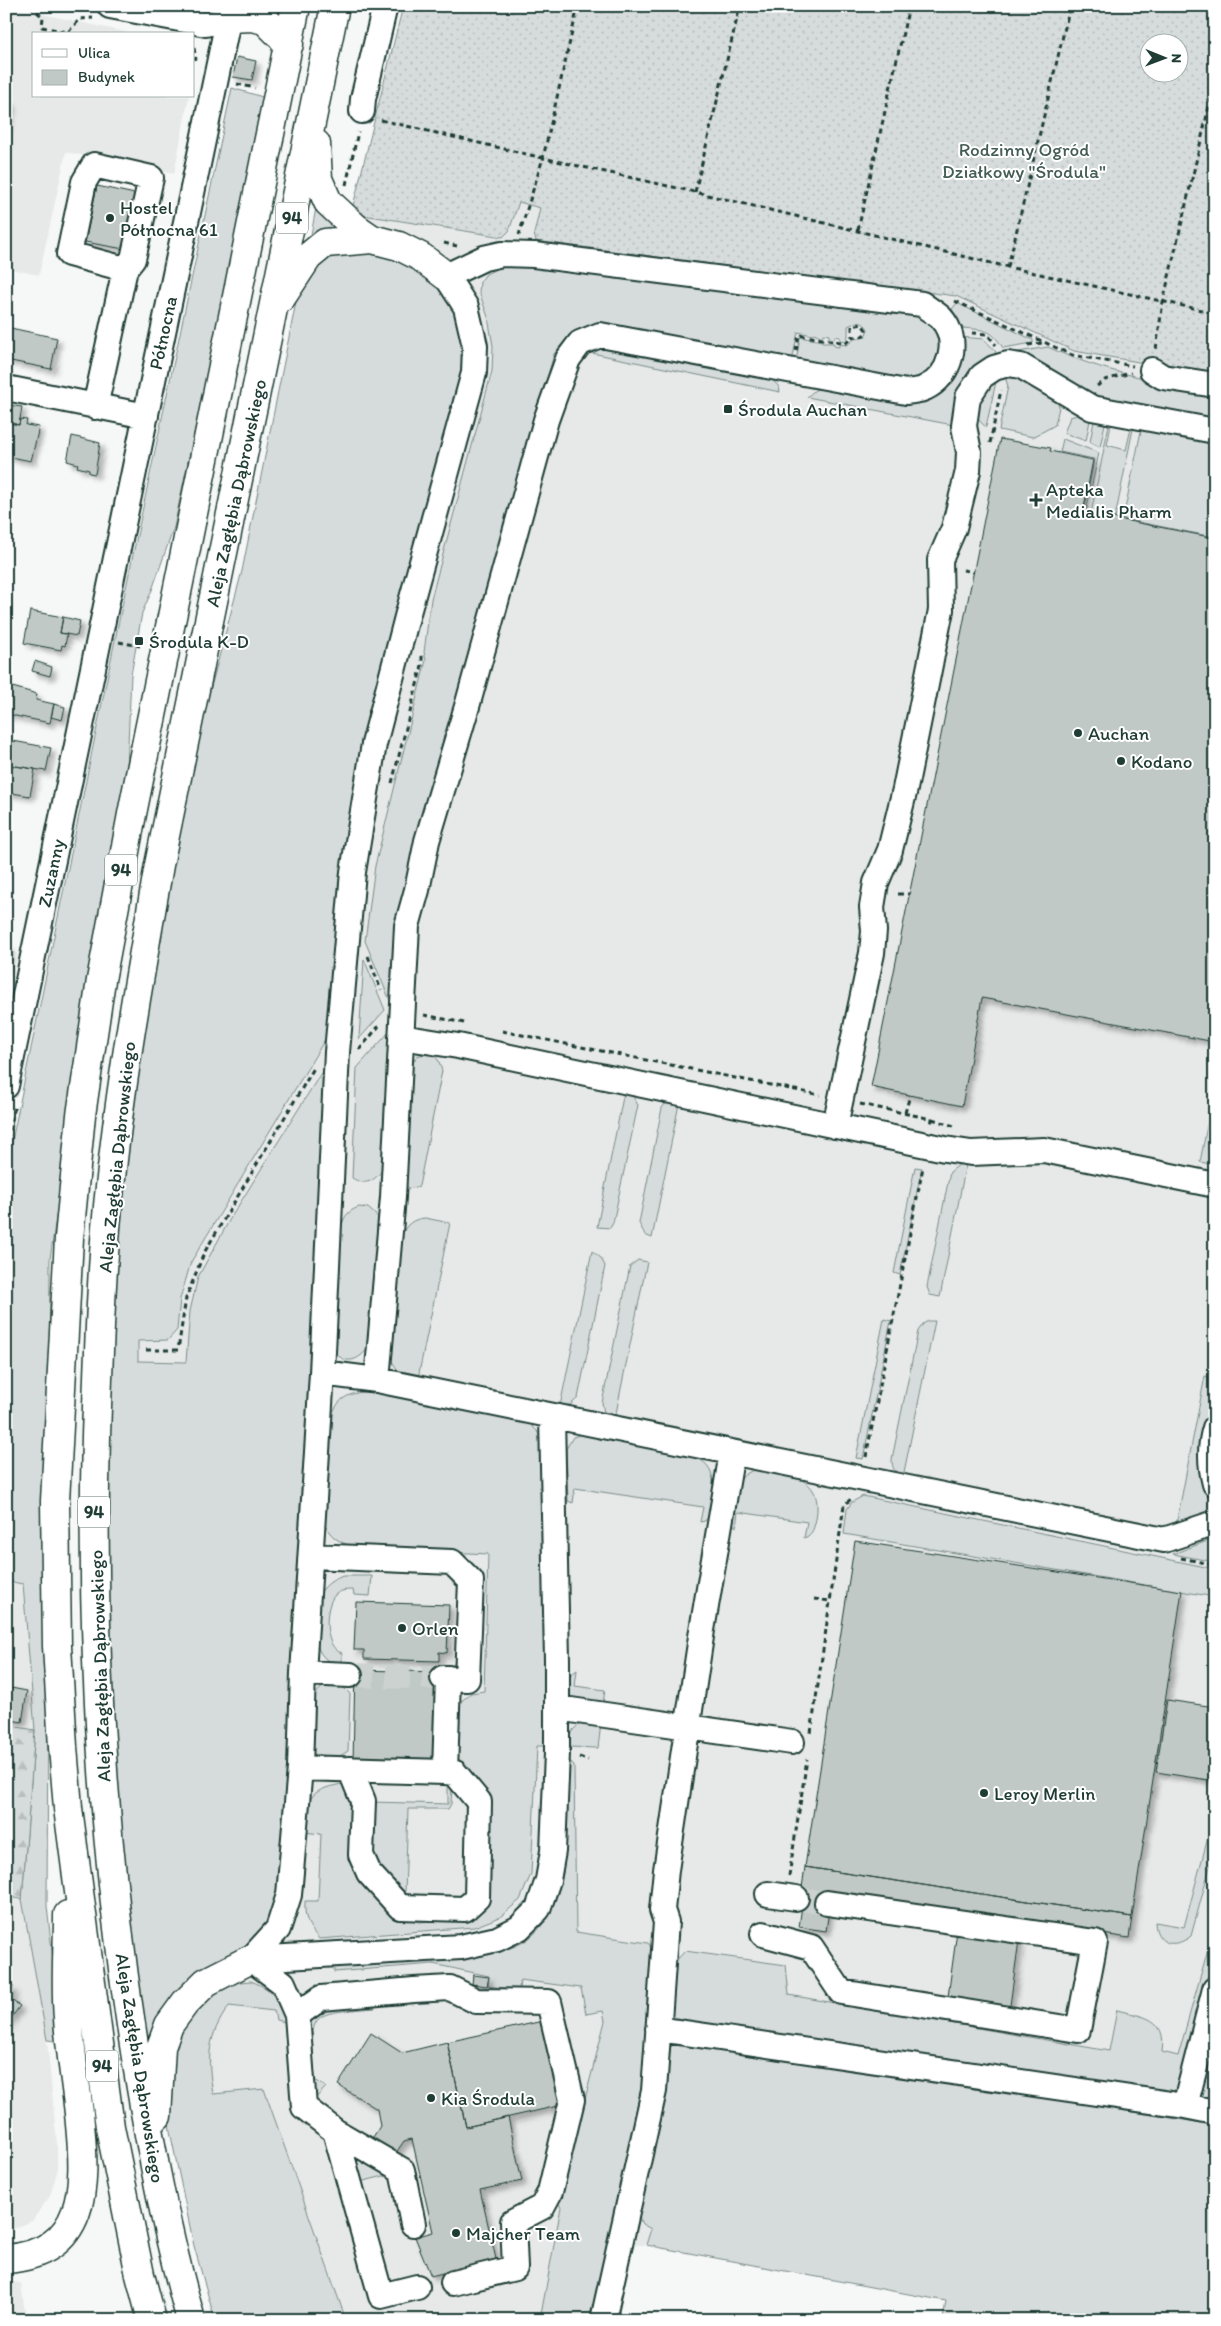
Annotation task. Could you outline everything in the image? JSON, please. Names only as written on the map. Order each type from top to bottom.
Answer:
[{"type":"main road","name":"Aleja Zagłębia Dąbrowskiego","points":[[152,2320],[140,2275],[110,2127],[68,1808],[57,1646],[56,1501],[69,1238],[81,1116],[101,980],[132,814],[296,6]]},
{"type":"main road","name":"Aleja Zagłębia Dąbrowskiego","points":[[191,2320],[179,2277],[154,2160],[123,1974],[100,1740],[95,1628],[94,1504],[99,1341],[110,1181],[139,979],[160,865],[335,6]]},
{"type":"main road","points":[[230,12],[266,20],[289,44]]},
{"type":"main road","points":[[311,123],[318,152],[318,179],[328,202],[356,228],[372,239]]},
{"type":"main road","points":[[272,312],[308,257],[325,243],[372,239],[399,246],[422,257],[446,276]]},
{"type":"main road","points":[[6,2260],[38,2252],[59,2238],[76,2215],[83,2186],[78,2096],[67,2017],[68,1808]]},
{"type":"main road","points":[[154,2160],[161,2047],[169,2025],[185,2003],[206,1982],[251,1959]]},
{"type":"street","points":[[369,116],[363,99],[385,6]]},
{"type":"street","points":[[105,13],[206,24],[230,12]]},
{"type":"street","name":"Północna","points":[[96,660],[230,12]]},
{"type":"street","points":[[95,407],[125,269],[133,259],[151,178],[94,164],[84,182],[70,254],[125,269]]},
{"type":"street","points":[[251,1959],[278,1929],[289,1895],[300,1768],[303,1673],[322,1373],[337,1062],[353,872],[374,744],[474,373],[475,346],[466,307],[446,276],[484,258],[502,254],[534,255],[922,304],[942,319],[949,332],[952,353],[948,366],[925,388],[906,392],[600,335],[580,343],[568,359],[546,420],[468,703],[427,842],[407,926],[393,1197],[376,1380]]},
{"type":"street","points":[[836,1126],[872,953],[874,931],[872,907],[876,884],[894,838],[941,610],[940,560],[954,528],[968,471],[969,452],[964,426],[968,397],[982,376],[994,368],[1008,364],[1021,366],[1092,408],[1215,431]]},
{"type":"street","points":[[1152,370],[1163,377],[1215,385]]},
{"type":"street","points":[[6,388],[146,416]]},
{"type":"street","name":"Zuzanny","points":[[6,1086],[96,660]]},
{"type":"street","points":[[401,1037],[458,1046],[927,1145],[971,1153],[1044,1150],[1215,1185]]},
{"type":"street","points":[[322,1373],[376,1380],[1164,1540],[1215,1523]]},
{"type":"street","points":[[251,1959],[461,1947],[497,1939],[519,1928],[538,1909],[548,1880],[553,1851],[557,1708],[552,1417]]},
{"type":"street","points":[[1215,1428],[1211,1442],[1211,1460],[1215,1484]]},
{"type":"street","points":[[603,2320],[654,2091],[666,1922],[662,1910],[662,1902],[702,1630],[732,1452]]},
{"type":"street","points":[[311,1556],[452,1562],[471,1581],[467,1679],[445,1678],[445,1772]]},
{"type":"street","points":[[303,1673],[350,1675]]},
{"type":"street","points":[[557,1708],[803,1743]]},
{"type":"street","points":[[300,1768],[455,1773],[479,1802],[477,1898],[465,1909],[400,1907],[369,1873],[361,1855],[363,1801],[350,1770]]},
{"type":"street","points":[[762,1934],[811,1947],[841,1992],[1078,2030],[1095,1942],[827,1903]]},
{"type":"street","points":[[251,1959],[283,1983],[297,2015],[304,2107],[335,2131],[402,2170],[413,2224]]},
{"type":"street","points":[[297,2015],[321,1998],[450,1988],[476,2001],[549,2002],[572,2100],[550,2192],[542,2207],[513,2222],[515,2268],[453,2283]]},
{"type":"street","points":[[1185,2106],[1205,2064],[1215,1989]]},
{"type":"street","points":[[658,2029],[1185,2106],[1215,2112]]},
{"type":"street","points":[[335,2131],[380,2296],[418,2287]]},
{"type":"path","points":[[30,6],[42,17],[42,27],[68,32],[80,19],[105,13]]},
{"type":"path","points":[[519,237],[543,158],[578,6]]},
{"type":"path","points":[[695,192],[740,6]]},
{"type":"path","points":[[858,230],[909,6]]},
{"type":"path","points":[[1008,267],[1070,6]]},
{"type":"path","points":[[1152,370],[1163,302],[1215,81]]},
{"type":"path","points":[[369,116],[858,230],[1008,267],[1215,313]]},
{"type":"path","points":[[949,301],[959,301],[1072,355],[1152,370]]},
{"type":"path","points":[[795,372],[799,335],[846,343],[852,337],[861,337],[865,334],[866,330],[862,324],[852,326],[852,337]]},
{"type":"path","points":[[980,333],[987,334],[994,340]]},
{"type":"path","points":[[1079,399],[1105,380],[1134,372],[1152,370]]},
{"type":"path","points":[[963,570],[974,572]]},
{"type":"path","points":[[111,640],[140,646]]},
{"type":"path","points":[[898,894],[909,894]]},
{"type":"path","points":[[367,953],[383,996]]},
{"type":"path","points":[[146,1350],[178,1350],[186,1298],[204,1253],[319,1060]]},
{"type":"path","points":[[784,1897],[803,1743],[830,1601],[844,1505],[855,1494],[862,1464],[865,1464],[932,1119],[905,1113],[910,1095]]},
{"type":"path","points":[[1176,1558],[1215,1565]]},
{"type":"path","points":[[814,1599],[830,1601]]},
{"type":"shaded area","points":[[6,6],[125,32],[32,32],[32,98],[189,98],[174,174],[66,152],[39,275],[6,268]]},
{"type":"shaded area","points":[[519,202],[540,208],[534,234],[631,255],[956,296],[1074,351],[1215,375],[1215,2125],[697,2042],[638,2216],[642,2224],[651,2229],[646,2245],[635,2245],[627,2253],[612,2320],[215,2320],[194,2246],[170,2131],[145,2035],[105,1556],[195,747],[242,571],[297,297],[351,248],[363,215],[503,237],[509,231]]},
{"type":"shaded area","points":[[6,1581],[23,1584],[35,1730],[6,1725]]},
{"type":"shaded area","points":[[6,1897],[22,1899],[47,2040],[57,2145],[57,2172],[50,2196],[32,2221],[6,2232]]},
{"type":"shaded area","points":[[6,2281],[21,2283],[26,2320],[6,2320]]},
{"type":"green space","name":"Rodzinny Ogród Działkowy \"Środula\"","points":[[403,6],[1215,6],[1215,375],[1074,351],[956,296],[536,241],[534,234],[540,208],[519,202],[509,231],[503,237],[363,215],[353,206]]},
{"type":"green space","points":[[232,88],[266,98],[174,527],[142,613],[131,675],[127,768],[100,911],[50,1259],[47,1906],[62,2042],[47,2040],[22,1899],[35,1730],[23,1584],[6,1581],[6,1170],[117,630]]},
{"type":"green space","points":[[316,208],[338,229],[310,240]]},
{"type":"green space","points":[[375,252],[405,262],[427,275],[450,302],[462,339],[461,377],[382,668],[350,812],[332,970],[327,1036],[191,1262],[180,1299],[177,1330],[168,1340],[138,1341],[138,1361],[186,1362],[190,1311],[198,1277],[230,1219],[326,1065],[284,1873],[271,1913],[260,1934],[247,1945],[197,1973],[187,1982],[170,2001],[150,2036],[145,2035],[128,1912],[111,1757],[105,1556],[116,1268],[128,1130],[156,948],[195,747],[242,571],[297,297],[315,266],[332,253]]},
{"type":"green space","points":[[501,261],[923,316],[933,323],[940,336],[941,353],[928,374],[913,382],[796,362],[800,337],[822,341],[822,343],[834,343],[834,346],[839,347],[839,344],[847,345],[854,339],[865,337],[868,329],[859,321],[848,326],[846,341],[840,340],[840,337],[835,336],[834,339],[829,338],[829,335],[823,334],[822,337],[814,333],[813,335],[798,332],[792,361],[587,328],[567,338],[554,354],[412,855],[397,927],[391,1003],[365,941],[375,866],[426,660],[424,652],[431,599],[492,371],[493,346],[488,317],[479,292],[480,282],[486,274],[494,270],[492,265]]},
{"type":"green space","points":[[957,303],[1033,340],[1033,343],[1003,348],[991,333],[962,328],[952,309]]},
{"type":"green space","points":[[960,337],[984,339],[996,352],[953,425],[807,397],[815,390],[824,387],[917,401]]},
{"type":"green space","points":[[599,346],[769,376],[779,387],[780,392],[587,352]]},
{"type":"green space","points":[[1048,347],[1109,370],[1151,380],[1215,391],[1215,421],[1099,397],[1034,359],[1018,354],[1006,354]]},
{"type":"green space","points":[[1015,373],[1056,395],[1059,407],[1055,425],[1033,437],[999,430],[1008,386],[1004,374]]},
{"type":"green space","points":[[997,377],[986,427],[976,414],[976,407],[981,394]]},
{"type":"green space","points":[[1082,414],[1091,415],[1086,441],[1064,433],[1070,417]]},
{"type":"green space","points":[[1095,416],[1106,419],[1100,447],[1090,442]]},
{"type":"green space","points":[[1110,419],[1112,420],[1107,445],[1126,450],[1132,424],[1134,424],[1115,518],[1091,513]]},
{"type":"green space","points":[[1142,426],[1215,440],[1213,537],[1123,519]]},
{"type":"green space","points":[[1063,439],[1099,453],[1086,512],[1084,512],[1094,459],[1060,452]]},
{"type":"green space","points":[[364,959],[385,1010],[359,1039],[359,1038]]},
{"type":"green space","points":[[390,1031],[383,1169],[373,1180],[361,1182],[352,1178],[357,1068]]},
{"type":"green space","points":[[427,1053],[436,1057],[442,1071],[419,1186],[409,1189],[405,1183],[411,1066],[417,1056]]},
{"type":"green space","points":[[1215,1085],[1215,1165],[1200,1162]]},
{"type":"green space","points":[[624,1092],[632,1095],[638,1105],[613,1223],[610,1228],[597,1227]]},
{"type":"green space","points":[[665,1104],[679,1104],[652,1238],[645,1235],[639,1223],[662,1108]]},
{"type":"green space","points":[[960,1164],[966,1164],[940,1297],[930,1295],[927,1287],[950,1172]]},
{"type":"green space","points":[[915,1167],[922,1168],[900,1275],[894,1273]]},
{"type":"green space","points":[[359,1207],[368,1208],[378,1217],[367,1349],[359,1357],[349,1360],[340,1357],[333,1348],[340,1233],[345,1217]]},
{"type":"green space","points":[[425,1218],[450,1223],[418,1378],[399,1372],[391,1360],[402,1235],[410,1223]]},
{"type":"green space","points":[[592,1251],[601,1258],[605,1266],[578,1398],[570,1405],[560,1406]]},
{"type":"green space","points":[[638,1260],[647,1262],[615,1418],[604,1412],[602,1403],[630,1266]]},
{"type":"green space","points":[[884,1319],[891,1321],[863,1459],[856,1458]]},
{"type":"green space","points":[[928,1321],[935,1321],[903,1477],[894,1470],[892,1459],[918,1331]]},
{"type":"green space","points":[[1205,1376],[1215,1378],[1215,1402],[1205,1428],[1203,1474],[1215,1512],[1176,1526]]},
{"type":"green space","points":[[369,1391],[530,1424],[537,1431],[543,1444],[545,1746],[537,1746],[531,1874],[520,1900],[500,1917],[474,1927],[319,1939],[308,1921],[305,1912],[305,1901],[318,1901],[321,1834],[303,1832],[304,1821],[308,1804],[316,1793],[322,1789],[342,1784],[352,1798],[393,1913],[418,1922],[465,1919],[468,1774],[454,1751],[458,1704],[471,1693],[484,1691],[488,1554],[355,1547],[339,1541],[329,1531],[323,1521],[330,1419],[340,1401],[344,1398],[349,1395]]},
{"type":"green space","points":[[583,1434],[696,1457],[704,1462],[712,1476],[713,1483],[708,1517],[705,1521],[700,1522],[703,1507],[575,1488],[573,1503],[568,1501],[566,1449],[573,1437]]},
{"type":"green space","points":[[756,1469],[792,1476],[809,1485],[815,1493],[817,1504],[815,1525],[809,1535],[804,1538],[807,1522],[738,1512],[736,1527],[730,1520],[733,1496],[738,1483],[748,1473]]},
{"type":"green space","points":[[863,1496],[1215,1569],[1215,1597],[844,1534],[847,1509],[852,1502]]},
{"type":"green space","points":[[1215,1538],[1215,1562],[1173,1554]]},
{"type":"green space","points":[[343,1576],[372,1576],[370,1596],[354,1595],[353,1590],[346,1590],[337,1593],[331,1600],[327,1626],[331,1643],[336,1650],[342,1653],[342,1666],[326,1659],[318,1649],[316,1610],[321,1592],[330,1583]]},
{"type":"green space","points":[[577,1670],[575,1686],[605,1690],[603,1704],[572,1699],[569,1696],[569,1676]]},
{"type":"green space","points":[[333,1685],[343,1687],[350,1694],[348,1751],[335,1759],[321,1759],[314,1754],[308,1743],[314,1696],[321,1688]]},
{"type":"green space","points":[[585,1722],[601,1723],[598,1748],[567,1747],[572,1732],[577,1726]]},
{"type":"green space","points":[[6,1725],[35,1730],[22,1899],[6,1897]]},
{"type":"green space","points":[[566,1762],[571,1762],[574,1765],[576,1932],[648,1943],[655,1952],[646,2094],[592,2320],[540,2320],[561,2207],[557,2202],[578,2112],[584,2103],[605,2021],[603,2011],[586,2014],[581,1988],[520,1980],[519,1990],[488,1986],[489,1976],[433,1964],[334,1972],[334,1966],[433,1961],[487,1954],[509,1949],[533,1935],[551,1911],[563,1873]]},
{"type":"green space","points":[[448,1787],[452,1787],[451,1804],[448,1809],[408,1809],[405,1893],[402,1895],[373,1861],[371,1802],[448,1804]]},
{"type":"green space","points":[[1215,1811],[1215,1848],[1191,1936],[1179,1943],[1167,1943],[1159,1936],[1155,1922],[1184,1927]]},
{"type":"green space","points":[[1215,1924],[1215,1952],[1180,2082],[1174,2091],[1167,2095],[678,2020],[673,2018],[670,2009],[674,1963],[685,1951],[786,1965],[789,1995],[1109,2051],[1117,2010],[1152,2020],[1161,2032],[1163,2040],[1162,2052],[1178,2056]]},
{"type":"green space","points":[[251,1981],[276,1997],[290,2023],[276,2020],[274,2011],[229,2006],[216,2028],[210,2048],[213,2094],[264,2089],[346,2320],[215,2320],[194,2246],[170,2131],[166,2097],[176,2037],[189,2015],[213,1991],[230,1983]]},
{"type":"green space","points":[[376,2004],[375,2008],[336,2012],[324,2015],[317,2020],[313,2040],[315,2080],[326,2087],[314,2100],[309,2026],[314,2018],[321,2012],[338,2006]]},
{"type":"green space","points":[[680,2040],[1215,2125],[1215,2320],[943,2320],[946,2301],[646,2245],[651,2229],[642,2224],[638,2216],[669,2048]]},
{"type":"green space","points":[[1213,2075],[1215,2076],[1215,2104],[1201,2098],[1199,2093],[1201,2081]]},
{"type":"green space","points":[[353,2152],[388,2175],[364,2181],[358,2179]]},
{"type":"building","points":[[237,57],[256,61],[252,80],[233,77]]},
{"type":"building","points":[[6,101],[11,102],[6,126]]},
{"type":"building","name":"Hostel Północna 61","points":[[97,186],[135,194],[124,249],[85,242]]},
{"type":"building","points":[[6,327],[57,338],[51,369],[6,360]]},
{"type":"building","points":[[9,405],[22,407],[19,425],[6,422]]},
{"type":"building","points":[[20,419],[27,420],[26,425],[39,427],[31,461],[6,456],[6,422],[19,425]]},
{"type":"building","points":[[72,436],[100,443],[95,474],[89,473],[89,470],[77,467],[78,464],[67,461]]},
{"type":"building","name":"Auchan","points":[[1000,439],[1051,448],[1050,451],[1093,460],[1083,512],[1215,538],[1215,1042],[982,998],[962,1106],[871,1087]]},
{"type":"building","points":[[30,611],[63,617],[60,633],[67,634],[65,646],[62,645],[61,650],[24,643]]},
{"type":"building","points":[[63,617],[80,621],[77,636],[60,633]]},
{"type":"building","points":[[35,661],[52,667],[50,676],[32,671]]},
{"type":"building","points":[[9,686],[37,694],[36,700],[54,704],[50,723],[6,714]]},
{"type":"building","points":[[54,704],[65,707],[62,720],[51,717]]},
{"type":"building","points":[[13,741],[51,748],[46,771],[9,765]]},
{"type":"building","points":[[9,765],[35,769],[30,796],[6,792]]},
{"type":"building","points":[[6,947],[10,947],[6,971]]},
{"type":"building","name":"Leroy Merlin","points":[[855,1541],[1182,1591],[1132,1917],[805,1867]]},
{"type":"building","name":"Orlen","points":[[356,1602],[449,1605],[447,1653],[439,1652],[439,1661],[364,1659],[364,1650],[354,1650]]},
{"type":"building","points":[[355,1670],[446,1672],[444,1764],[353,1762]]},
{"type":"building","points":[[6,1687],[27,1691],[22,1722],[6,1719]]},
{"type":"building","points":[[1167,1700],[1215,1707],[1215,1781],[1156,1772]]},
{"type":"building","points":[[805,1867],[1132,1917],[1129,1938],[802,1888]]},
{"type":"building","points":[[804,1892],[831,1896],[826,1931],[799,1927]]},
{"type":"building","points":[[957,1931],[1019,1940],[1009,2013],[947,2004]]},
{"type":"building","points":[[473,1975],[489,1977],[487,1986],[472,1984]]},
{"type":"building","points":[[13,1986],[11,2000],[20,2006],[8,2022],[7,2027],[6,1987],[12,1988]]},
{"type":"building","points":[[543,2021],[562,2105],[466,2127],[447,2042]]},
{"type":"building","points":[[371,2033],[402,2053],[447,2042],[466,2127],[508,2117],[522,2181],[480,2190],[496,2259],[431,2276],[415,2237],[433,2232],[412,2139],[404,2141],[393,2157],[370,2142],[380,2126],[377,2109],[338,2085]]},
{"type":"tunnel","points":[[350,1675],[443,1678]]},
{"type":"tunnel","points":[[796,1898],[827,1903]]},
{"type":"place","name":"Hostel Północna 61","points":[[110,218]]},
{"type":"place","name":"Środula Auchan","points":[[728,409]]},
{"type":"place","name":"Apteka Medialis Pharm","points":[[1036,500]]},
{"type":"place","name":"Środula K-D","points":[[139,641]]},
{"type":"place","name":"Auchan","points":[[1078,733]]},
{"type":"place","name":"Kodano","points":[[1121,761]]},
{"type":"place","name":"Orlen","points":[[402,1628]]},
{"type":"place","name":"Leroy Merlin","points":[[984,1793]]},
{"type":"place","name":"Kia Środula","points":[[431,2098]]},
{"type":"place","name":"Majcher Team","points":[[456,2233]]}]
